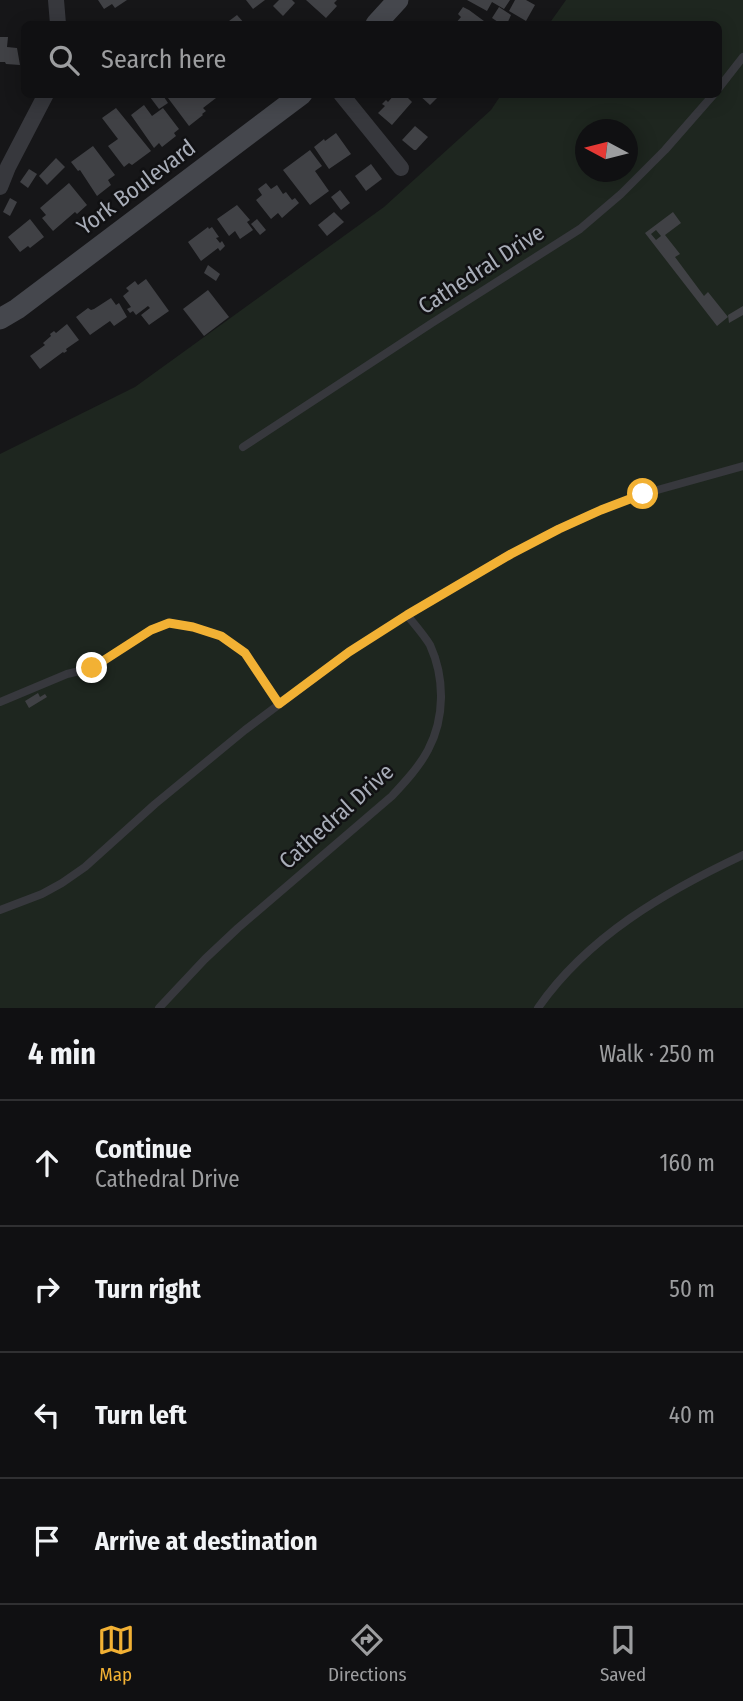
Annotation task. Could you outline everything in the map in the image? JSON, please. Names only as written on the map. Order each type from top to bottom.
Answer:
[{"type":"street","points":[[56,0],[58,21]]},
{"type":"street","points":[[379,21],[398,0]]},
{"type":"street","points":[[0,187],[44,98]]},
{"type":"street","name":"York Boulevard","points":[[0,319],[17,309],[297,98]]},
{"type":"street","points":[[344,98],[401,168]]},
{"type":"lane","points":[[722,85],[743,57]]},
{"type":"lane","name":"Cathedral Drive","points":[[243,447],[580,229],[656,159],[710,98]]},
{"type":"lane","points":[[0,910],[42,894],[85,867],[245,730],[349,652],[407,615],[511,554],[591,514],[643,494],[743,466]]},
{"type":"lane","name":"Cathedral Drive","points":[[159,1008],[238,928],[392,796],[428,751],[440,715],[441,686],[438,668],[429,645],[407,615]]},
{"type":"lane","points":[[0,702],[67,674],[92,668],[151,630],[169,623],[221,636],[245,653],[279,704]]},
{"type":"lane","points":[[538,1008],[562,977],[643,909],[743,855]]},
{"type":"shaded area","points":[[566,0],[743,0],[743,1008],[0,1008],[0,454],[135,387],[384,207],[491,110],[499,98],[722,98],[722,21],[551,21]]},
{"type":"building","points":[[98,0],[127,0],[115,8],[112,4],[104,9]]},
{"type":"building","points":[[246,0],[265,0],[253,9]]},
{"type":"building","points":[[279,0],[292,0],[295,3],[283,16],[273,6]]},
{"type":"building","points":[[306,0],[337,0],[334,3],[337,6],[326,18]]},
{"type":"building","points":[[467,0],[510,0],[504,9],[492,2],[487,11]]},
{"type":"building","points":[[515,0],[526,0],[535,5],[526,21],[509,11]]},
{"type":"building","points":[[463,7],[484,21],[458,21],[461,17],[458,14]]},
{"type":"building","points":[[499,7],[511,15],[508,21],[496,21],[492,18]]},
{"type":"building","points":[[237,15],[242,21],[229,21]]},
{"type":"building","points":[[0,37],[8,37],[7,47],[17,48],[20,65],[0,62]]},
{"type":"building","points":[[151,98],[165,98],[168,103],[159,109]]},
{"type":"building","points":[[168,98],[216,98],[203,108],[206,111],[203,115],[189,126]]},
{"type":"building","points":[[392,98],[408,98],[412,102],[392,125],[378,113],[385,106],[382,104],[386,100],[388,102]]},
{"type":"building","points":[[422,98],[437,98],[430,105]]},
{"type":"building","points":[[144,105],[152,116],[163,108],[179,129],[174,133],[176,136],[162,147],[159,143],[154,148],[131,115]]},
{"type":"building","points":[[116,108],[151,151],[132,165],[129,163],[124,167],[108,146],[118,139],[102,118]]},
{"type":"building","points":[[415,126],[428,137],[414,150],[402,140]]},
{"type":"building","points":[[336,133],[351,154],[329,169],[314,147]]},
{"type":"building","points":[[93,146],[115,175],[108,180],[111,185],[97,196],[80,170],[71,162]]},
{"type":"building","points":[[310,150],[322,166],[315,171],[329,191],[310,205],[283,170]]},
{"type":"building","points":[[56,158],[65,167],[47,185],[39,176]]},
{"type":"building","points":[[371,164],[382,179],[366,191],[355,176]]},
{"type":"building","points":[[29,169],[37,174],[28,188],[20,182]]},
{"type":"building","points":[[69,183],[87,205],[53,231],[42,218],[46,215],[40,208]]},
{"type":"building","points":[[266,183],[271,189],[277,185],[283,194],[286,192],[292,200],[295,198],[299,203],[282,218],[278,213],[271,219],[256,200],[262,195],[258,189]]},
{"type":"building","points":[[340,190],[350,203],[341,210],[331,197]]},
{"type":"building","points":[[10,198],[17,202],[10,216],[3,212]]},
{"type":"building","points":[[237,205],[250,220],[247,222],[253,230],[240,239],[235,231],[229,236],[217,219]]},
{"type":"building","points":[[334,212],[344,222],[327,236],[318,225]]},
{"type":"building","points":[[673,212],[681,223],[665,235],[680,254],[675,257],[704,296],[708,292],[728,317],[717,326],[645,233]],"holes":[[[656,230],[661,236],[656,240],[651,234]]]},
{"type":"building","points":[[30,219],[44,237],[20,252],[8,237]]},
{"type":"building","points":[[257,219],[266,230],[260,235],[251,224]]},
{"type":"building","points":[[208,227],[212,227],[219,237],[216,238],[225,246],[201,261],[188,242]]},
{"type":"building","points":[[208,265],[220,274],[216,281],[204,273]]},
{"type":"building","points":[[146,279],[169,311],[149,325],[141,315],[150,308],[148,306],[136,315],[133,311],[130,313],[127,309],[131,307],[123,296],[129,291],[126,288],[135,281],[138,285]]},
{"type":"building","points":[[208,290],[229,317],[204,336],[183,309]]},
{"type":"building","points":[[111,298],[116,305],[119,303],[127,317],[114,326],[110,321],[90,335],[76,317],[88,308],[94,309]]},
{"type":"building","points":[[743,306],[743,315],[729,323],[728,315]]},
{"type":"building","points":[[67,324],[79,340],[40,369],[30,356],[45,345],[43,343],[50,334],[54,331],[56,333]]},
{"type":"building","points":[[38,693],[40,697],[45,694],[47,697],[29,708],[25,701]]},
{"type":"route","points":[[92,668],[151,630],[169,623],[193,627],[221,636],[245,653],[279,704],[349,652],[511,554],[559,529],[643,494]]}]
